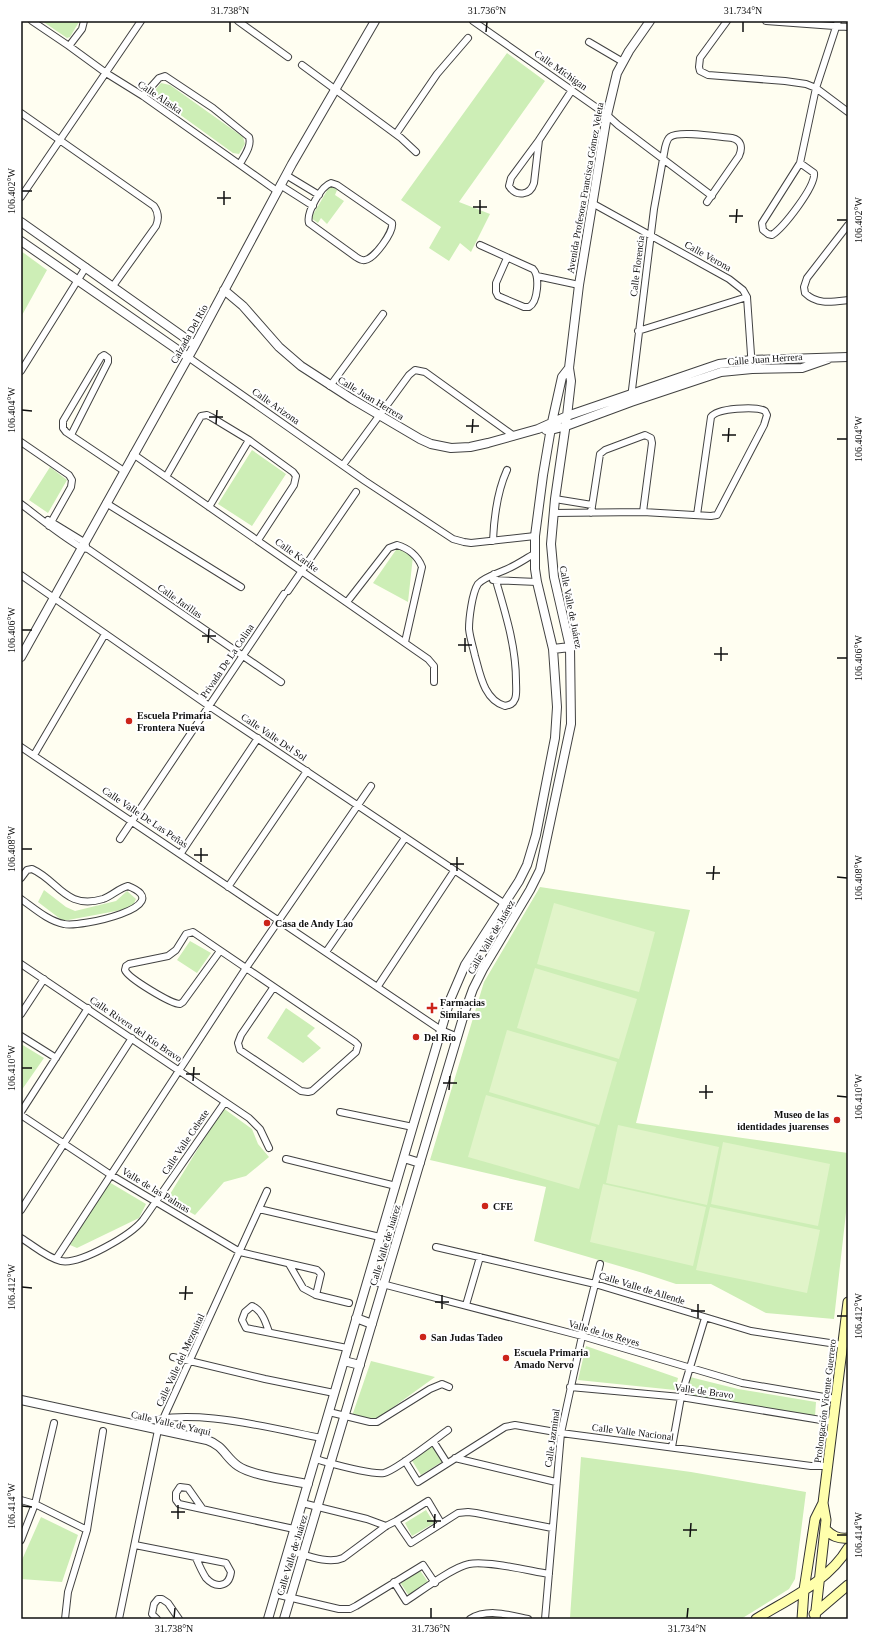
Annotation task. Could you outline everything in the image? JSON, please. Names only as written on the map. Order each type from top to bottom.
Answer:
[{"type":"main road","name":"Prolongación Vicente Guerrero","points":[[823,1503],[848,1302]]},
{"type":"main road","points":[[815,1616],[826,1520],[823,1503]]},
{"type":"main road","points":[[802,1619],[804,1590],[815,1519],[823,1503]]},
{"type":"main road","points":[[825,1529],[835,1537],[848,1538]]},
{"type":"main road","points":[[756,1619],[819,1580],[836,1564],[848,1548]]},
{"type":"main road","points":[[806,1619],[815,1616],[848,1585]]},
{"type":"street","name":"Calle Alaska","points":[[32,21],[240,164],[279,188],[313,206]]},
{"type":"street","points":[[69,46],[82,29],[84,21]]},
{"type":"street","points":[[21,197],[141,21]]},
{"type":"street","points":[[238,21],[288,57]]},
{"type":"street","name":"Calzada Del Río","points":[[21,657],[23,647],[85,546],[106,503],[195,345],[286,175],[375,21]]},
{"type":"street","name":"Calle Míchigan","points":[[473,21],[572,90],[712,196]]},
{"type":"street","name":"Avenida Profesora Francisca Gómez Veleta","points":[[567,416],[571,381],[568,368],[579,285],[607,116],[617,73],[650,21]]},
{"type":"street","points":[[727,21],[700,58],[700,72],[708,75],[795,82],[816,88],[848,112]]},
{"type":"street","points":[[766,21],[837,24],[848,27]]},
{"type":"street","points":[[800,163],[814,173],[812,182],[792,213],[776,232],[772,235],[768,234],[763,230],[762,223],[800,163],[816,88],[837,24]]},
{"type":"street","points":[[396,134],[437,74],[468,38]]},
{"type":"street","points":[[589,42],[623,62]]},
{"type":"street","points":[[302,66],[396,134],[416,152]]},
{"type":"street","points":[[143,96],[162,76],[168,77],[187,90],[249,137],[248,146],[240,164]]},
{"type":"street","points":[[538,140],[534,183],[531,190],[524,193],[512,190],[509,186],[511,178],[572,90]]},
{"type":"street","points":[[21,113],[154,206],[157,210],[158,221],[156,226],[113,286]]},
{"type":"street","name":"Calle Florencia","points":[[631,398],[638,331],[651,236],[663,159],[667,142],[671,136],[681,134],[732,138],[738,140],[741,149],[739,156],[712,196]]},
{"type":"street","points":[[286,175],[319,195]]},
{"type":"street","points":[[329,183],[337,185],[389,220],[393,227],[391,234],[373,256],[366,260],[356,257],[310,223],[308,217],[319,195],[329,183]]},
{"type":"street","points":[[707,202],[712,196]]},
{"type":"street","name":"Calle Verona","points":[[592,203],[729,279],[743,290],[747,297]]},
{"type":"street","points":[[21,222],[195,345]]},
{"type":"street","points":[[848,225],[807,278],[804,287],[805,292],[815,300],[827,302],[848,300]]},
{"type":"street","name":"Calle Arizona","points":[[21,241],[343,465],[453,539],[464,542],[493,541],[535,536]]},
{"type":"street","points":[[480,245],[533,269],[536,272],[537,276],[534,302],[529,307],[524,307],[498,296],[496,292],[495,288],[507,258]]},
{"type":"street","points":[[21,371],[86,267]]},
{"type":"street","points":[[537,276],[579,285]]},
{"type":"street","name":"Calle Juan Herrera","points":[[224,290],[243,306],[278,347],[330,386],[431,444],[451,448],[470,447],[552,426],[566,426],[714,365],[751,360],[848,357]]},
{"type":"street","points":[[638,331],[747,297],[752,369]]},
{"type":"street","points":[[330,386],[383,314]]},
{"type":"street","points":[[71,435],[108,362],[107,356],[104,355],[100,357],[63,421],[63,425],[64,431],[124,471]]},
{"type":"street","name":"Calle Juan Herrera","points":[[552,426],[567,416],[716,373],[752,369],[802,368],[834,357]]},
{"type":"street","name":"Avenida Profesora Francisca Gómez Veleta","points":[[552,426],[562,377],[568,368]]},
{"type":"street","points":[[343,465],[409,375],[415,370],[425,372],[514,436]]},
{"type":"street","points":[[553,513],[643,512],[697,515],[717,515],[764,425],[767,415],[765,411],[753,408],[721,410],[713,413],[710,420],[697,515]]},
{"type":"street","points":[[166,477],[201,416],[208,415],[249,440],[294,472],[296,476],[294,485],[258,540]]},
{"type":"street","name":"Calle Valle de Juárez","points":[[284,1619],[473,989],[483,968],[517,912],[540,870],[571,724],[570,647],[554,578],[551,544],[553,513],[567,416]]},
{"type":"street","name":"Calle Valle de Juárez","points":[[268,1619],[441,1030],[459,976],[519,881],[527,865],[536,835],[557,728],[558,706],[553,649],[537,582],[534,554],[535,536],[552,426]]},
{"type":"street","points":[[591,513],[600,454],[605,450],[643,436],[649,436],[652,443],[643,512]]},
{"type":"street","points":[[209,506],[249,440]]},
{"type":"street","points":[[21,442],[69,475],[72,480],[71,487],[50,524]]},
{"type":"street","points":[[548,448],[562,450]]},
{"type":"street","name":"Calle Karike","points":[[133,454],[431,662],[435,670],[434,682]]},
{"type":"street","points":[[493,541],[495,516],[501,484],[507,470]]},
{"type":"street","name":"Privada De La Colina","points":[[120,839],[242,656],[356,492]]},
{"type":"street","points":[[555,499],[592,505]]},
{"type":"street","points":[[106,503],[241,587]]},
{"type":"street","name":"Calle Jarillas","points":[[21,504],[85,546],[280,682]]},
{"type":"street","points":[[346,602],[389,548],[397,545],[403,547],[417,557],[422,567],[404,642]]},
{"type":"street","points":[[495,577],[534,554]]},
{"type":"street","name":"Calle Valle Del Sol","points":[[21,575],[209,706],[517,912]]},
{"type":"street","points":[[495,577],[513,645],[516,664],[515,700],[505,706],[493,699],[484,686],[469,631],[474,593],[479,583],[495,577],[537,582]]},
{"type":"street","points":[[34,755],[105,634]]},
{"type":"street","points":[[553,649],[570,647]]},
{"type":"street","points":[[181,853],[258,738]]},
{"type":"street","name":"Calle Valle De Las Peñas","points":[[21,747],[181,853],[228,887],[378,986],[441,1030],[458,1037]]},
{"type":"street","points":[[228,887],[307,771]]},
{"type":"street","points":[[21,1238],[56,1259],[246,968],[371,786]]},
{"type":"street","points":[[326,952],[405,838]]},
{"type":"street","points":[[527,865],[540,870]]},
{"type":"street","points":[[21,878],[27,870],[32,869],[69,897],[81,901],[103,899],[128,886],[140,893],[142,898],[141,903],[137,908],[124,914],[71,926],[52,919],[21,900]]},
{"type":"street","points":[[378,986],[454,871]]},
{"type":"street","points":[[220,952],[180,1004],[172,1002],[126,973],[126,966],[129,964],[163,958],[172,954],[186,934],[193,932],[273,988],[353,1039],[358,1045],[356,1052],[312,1091],[301,1091],[240,1050],[238,1046],[240,1035],[273,988]]},
{"type":"street","name":"Calle Rivera del Río Bravo","points":[[21,964],[88,1008],[256,1124],[264,1135],[269,1148]]},
{"type":"street","points":[[21,1014],[44,979]]},
{"type":"street","points":[[21,1113],[88,1008]]},
{"type":"street","points":[[21,1036],[56,1058]]},
{"type":"street","points":[[21,1210],[132,1038]]},
{"type":"street","name":"Calle Valle Celeste","points":[[56,1259],[68,1261],[80,1258],[113,1244],[138,1227],[157,1202],[224,1102]]},
{"type":"street","points":[[340,1112],[413,1127]]},
{"type":"street","name":"Valle de las Palmas","points":[[21,1113],[111,1175],[240,1252],[315,1269],[319,1272],[320,1277],[316,1295]]},
{"type":"street","points":[[404,1158],[420,1163]]},
{"type":"street","points":[[286,1159],[396,1186]]},
{"type":"street","name":"Calle Valle del Mezquital","points":[[119,1619],[136,1545],[158,1430],[267,1191]]},
{"type":"street","points":[[259,1209],[380,1237]]},
{"type":"street","name":"Calle Valle de Allende","points":[[436,1247],[595,1284],[705,1318],[768,1335],[843,1345]]},
{"type":"street","points":[[466,1305],[480,1257]]},
{"type":"street","points":[[289,1264],[303,1288],[316,1295],[349,1303]]},
{"type":"street","name":"Calle Jazminal","points":[[545,1619],[561,1433],[570,1387],[600,1264]]},
{"type":"street","name":"Valle de los Reyes","points":[[367,1280],[582,1336],[690,1369],[742,1383],[836,1399]]},
{"type":"street","points":[[269,1332],[257,1308],[252,1306],[245,1312],[242,1320],[246,1328],[347,1348]]},
{"type":"street","points":[[356,1318],[372,1324]]},
{"type":"street","points":[[672,1447],[681,1398],[705,1318]]},
{"type":"street","points":[[173,1357],[334,1393]]},
{"type":"street","points":[[344,1361],[360,1365]]},
{"type":"street","points":[[329,1412],[370,1422],[376,1422],[436,1386],[442,1384],[449,1386]]},
{"type":"street","name":"Valle de Bravo","points":[[570,1387],[681,1398],[833,1422]]},
{"type":"street","name":"Calle Valle de Yaqui","points":[[21,1400],[215,1443],[237,1466],[248,1471],[308,1484]]},
{"type":"street","points":[[137,1425],[164,1418],[230,1421],[321,1438]]},
{"type":"street","points":[[21,1540],[36,1504],[54,1423]]},
{"type":"street","name":"Calle Valle Nacional","points":[[404,1461],[418,1482],[510,1425],[811,1466],[828,1466]]},
{"type":"street","points":[[315,1459],[383,1473],[388,1472],[448,1430]]},
{"type":"street","points":[[65,1619],[68,1592],[87,1530],[103,1431]]},
{"type":"street","points":[[433,1441],[447,1463]]},
{"type":"street","points":[[455,1458],[556,1482]]},
{"type":"street","points":[[21,1500],[36,1504],[87,1530]]},
{"type":"street","points":[[288,1550],[319,1558],[338,1560],[343,1558],[386,1526],[396,1522],[428,1501],[442,1523]]},
{"type":"street","points":[[302,1504],[367,1519],[386,1526]]},
{"type":"street","points":[[202,1508],[294,1529]]},
{"type":"street","points":[[396,1522],[411,1543],[458,1513],[468,1512],[552,1528]]},
{"type":"street","points":[[136,1545],[226,1563],[231,1572],[229,1580],[226,1584],[222,1585],[211,1582],[204,1574],[196,1558]]},
{"type":"street","points":[[394,1582],[406,1601],[463,1566],[475,1563],[549,1574]]},
{"type":"street","points":[[275,1594],[339,1610],[345,1610],[356,1606],[423,1565],[434,1583]]},
{"type":"street","points":[[157,1619],[152,1614],[152,1609],[158,1599],[162,1599],[168,1603],[179,1619]]},
{"type":"street","points":[[470,1619],[479,1614],[490,1613],[528,1619]]},
{"type":"green space","points":[[42,21],[79,22],[70,37],[67,38]]},
{"type":"green space","points":[[507,53],[545,81],[459,202],[490,214],[471,252],[460,243],[449,261],[429,248],[441,227],[401,200]]},
{"type":"green space","points":[[161,83],[170,85],[243,137],[245,144],[239,154],[233,153],[157,98],[156,89]]},
{"type":"green space","points":[[331,184],[337,190],[335,195],[344,201],[327,224],[321,218],[318,223],[311,218]]},
{"type":"green space","points":[[21,251],[47,270],[21,317]]},
{"type":"green space","points":[[252,450],[286,474],[252,526],[218,504]]},
{"type":"green space","points":[[50,467],[67,480],[48,513],[29,500]]},
{"type":"green space","points":[[398,547],[413,556],[408,602],[373,583]]},
{"type":"green space","points":[[540,887],[690,910],[636,1123],[848,1153],[848,1195],[834,1319],[766,1313],[711,1284],[676,1284],[534,1241],[546,1187],[430,1160],[484,982]]},
{"type":"green space","points":[[44,890],[66,907],[75,911],[116,901],[127,891],[136,899],[132,908],[63,921],[38,902]]},
{"type":"green space","points":[[554,903],[655,932],[639,992],[537,964]]},
{"type":"green space","points":[[190,941],[211,953],[197,973],[177,960]]},
{"type":"green space","points":[[535,968],[637,999],[619,1059],[517,1028]]},
{"type":"green space","points":[[286,1008],[315,1028],[307,1036],[321,1048],[303,1063],[267,1038]]},
{"type":"green space","points":[[507,1030],[617,1062],[599,1125],[489,1092]]},
{"type":"green space","points":[[21,1044],[44,1058],[21,1091]]},
{"type":"green space","points":[[486,1095],[596,1127],[579,1189],[468,1157]]},
{"type":"green space","points":[[223,1108],[252,1129],[258,1144],[269,1157],[246,1176],[224,1182],[195,1215],[167,1199]]},
{"type":"green space","points":[[618,1125],[719,1147],[707,1205],[606,1183]]},
{"type":"green space","points":[[723,1142],[830,1164],[818,1226],[711,1204]]},
{"type":"green space","points":[[109,1182],[146,1204],[139,1218],[77,1248],[70,1245]]},
{"type":"green space","points":[[603,1184],[706,1207],[693,1266],[590,1242]]},
{"type":"green space","points":[[710,1207],[820,1230],[807,1293],[696,1270]]},
{"type":"green space","points":[[586,1346],[678,1378],[675,1390],[578,1380]]},
{"type":"green space","points":[[371,1361],[435,1377],[374,1421],[352,1416]]},
{"type":"green space","points":[[690,1377],[738,1389],[816,1402],[815,1417],[686,1396]]},
{"type":"green space","points":[[432,1445],[443,1461],[421,1475],[411,1459]]},
{"type":"green space","points":[[581,1457],[691,1472],[806,1492],[795,1579],[789,1589],[741,1619],[570,1618]]},
{"type":"green space","points":[[426,1510],[434,1523],[412,1536],[405,1523]]},
{"type":"green space","points":[[41,1517],[78,1535],[62,1582],[21,1579],[21,1562]]},
{"type":"green space","points":[[419,1569],[428,1582],[409,1596],[400,1582]]},
{"type":"place","name":"Escuela Primaria Frontera Nueva","points":[[129,721]]},
{"type":"place","name":"Casa de Andy Lao","points":[[267,923]]},
{"type":"place","name":"Farmacias Similares","points":[[432,1008]]},
{"type":"place","name":"Del Río","points":[[416,1037]]},
{"type":"place","name":"Museo de las identidades juarenses","points":[[837,1120]]},
{"type":"place","name":"CFE","points":[[485,1206]]},
{"type":"place","name":"San Judas Tadeo","points":[[423,1337]]},
{"type":"place","name":"Escuela Primaria Amado Nervo","points":[[506,1358]]}]
